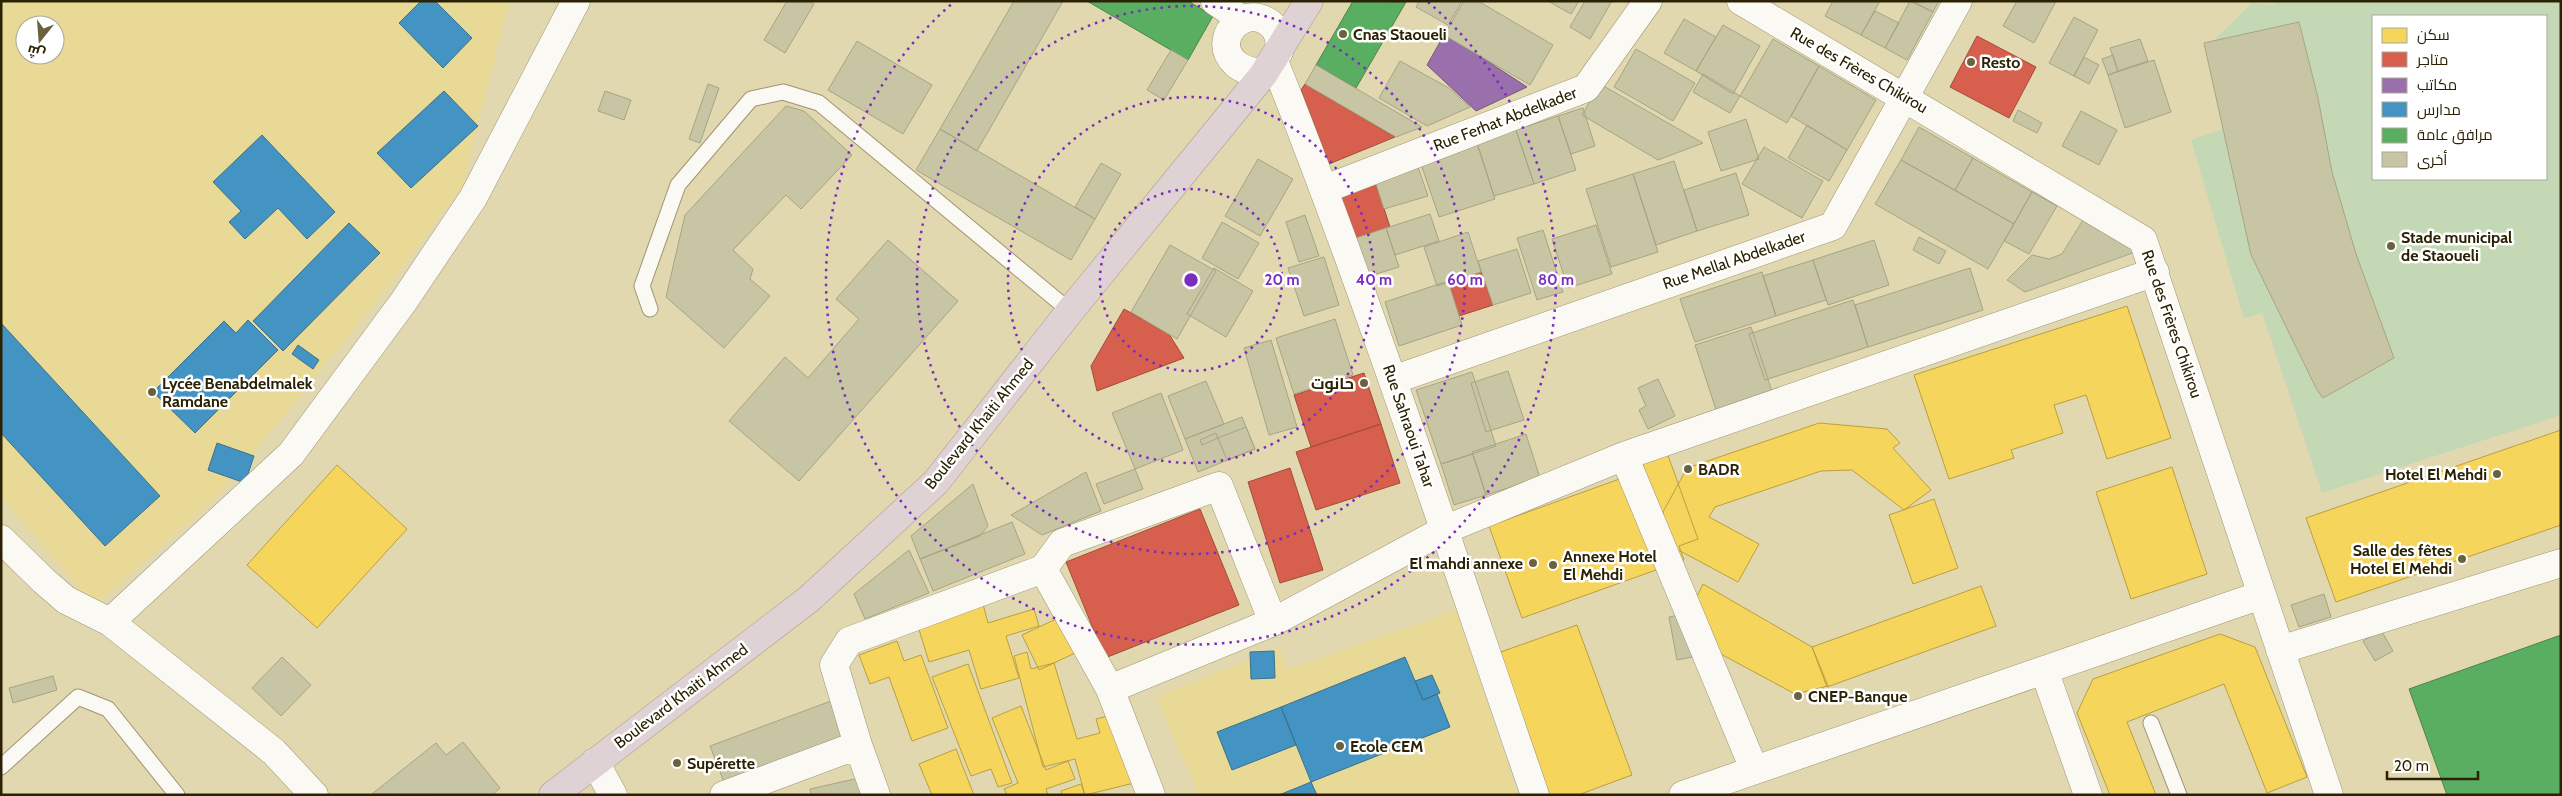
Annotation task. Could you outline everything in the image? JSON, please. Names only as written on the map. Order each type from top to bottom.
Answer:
[{"type":"highway","name":"Boulevard Khaiti Ahmed","points":[[553,795],[809,599],[936,482],[1070,311],[1272,63],[1309,1]]},
{"type":"street","points":[[110,622],[291,454],[404,302],[473,198],[572,11],[592,1]]},
{"type":"street","points":[[1215,1],[1241,19]]},
{"type":"street","name":"Rue Ferhat Abdelkader","points":[[1325,190],[1586,88],[1648,1]]},
{"type":"street","name":"Rue des Frères Chikirou","points":[[1741,1],[1906,97],[2143,240],[2329,795]]},
{"type":"street","name":"Rue Mellal Abdelkader","points":[[1393,380],[1833,226],[1958,1]]},
{"type":"street","points":[[1257,17],[1271,23],[1278,32],[1280,42],[1272,63],[1244,69],[1235,64],[1229,55],[1226,45],[1228,34],[1233,25],[1241,19],[1257,17]]},
{"type":"street","name":"Rue Sahraoui Tahar","points":[[1272,63],[1325,190],[1393,380],[1535,795]]},
{"type":"street","points":[[1110,689],[1273,622],[1444,530],[1624,456],[2155,272]]},
{"type":"street","points":[[1624,456],[1754,769]]},
{"type":"street","points":[[876,795],[858,745],[834,665],[849,641],[1043,569],[1062,543],[1219,486],[1273,622]]},
{"type":"street","points":[[1,539],[66,600],[110,622],[274,752],[314,795]]},
{"type":"street","points":[[2280,650],[2561,563]]},
{"type":"street","points":[[1043,569],[1110,689],[1151,795]]},
{"type":"street","points":[[1683,795],[2261,595]]},
{"type":"street","points":[[2044,670],[2088,795]]},
{"type":"street","points":[[724,795],[858,745]]},
{"type":"street","points":[[595,762],[613,795]]},
{"type":"lane","points":[[650,309],[642,286],[678,185],[751,99],[783,92],[819,103],[1070,311]]},
{"type":"lane","points":[[1,767],[78,697],[108,709],[177,795]]},
{"type":"lane","points":[[2151,723],[2179,795]]},
{"type":"shaded area","name":"Lycée Benabdelmalek Ramdane","points":[[1,1],[509,1],[463,185],[386,290],[220,494],[95,606],[1,498]]},
{"type":"shaded area","name":"Ecole CEM","points":[[1456,610],[1518,795],[1199,795],[1156,697],[1280,648],[1287,670]]},
{"type":"green space","name":"Stade municipal de Staoueli","points":[[2276,1],[2561,1],[2561,415],[2322,493],[2262,313],[2244,319],[2191,140],[2223,129],[2216,38],[2252,3],[2274,5]]},
{"type":"building: سكن","points":[[2127,306],[2171,438],[2107,459],[2086,395],[2054,405],[2063,433],[2011,450],[2014,458],[1949,479],[1914,375]]},
{"type":"building: سكن","points":[[1819,423],[1887,429],[1900,443],[1893,448],[1931,490],[1904,510],[1852,470],[1821,471],[1715,507],[1709,517],[1759,544],[1738,582],[1669,545],[1663,512],[1687,468]]},
{"type":"building: سكن","name":"Hotel El Mehdi","points":[[2561,430],[2561,525],[2336,602],[2306,518]]},
{"type":"building: سكن","points":[[1665,447],[1698,539],[1679,546],[1684,560],[1522,618],[1489,526],[1625,477],[1620,463]]},
{"type":"building: سكن","points":[[337,465],[407,529],[317,628],[247,565]]},
{"type":"building: سكن","points":[[2172,467],[2207,574],[2131,599],[2096,492]]},
{"type":"building: سكن","points":[[1934,499],[1958,568],[1913,584],[1889,515]]},
{"type":"building: سكن","points":[[1703,584],[1812,647],[1828,686],[1795,694],[1680,632]]},
{"type":"building: سكن","points":[[1981,586],[1996,626],[1827,687],[1812,647]]},
{"type":"building: سكن","points":[[983,604],[988,623],[1034,609],[1039,626],[1006,636],[1019,678],[981,689],[969,650],[929,662],[917,623]]},
{"type":"building: سكن","points":[[1073,611],[1090,646],[1039,670],[1022,635]]},
{"type":"building: سكن","points":[[1577,625],[1632,775],[1578,795],[1546,795],[1495,654]]},
{"type":"building: سكن","points":[[2220,634],[2255,647],[2307,777],[2267,793],[2224,684],[2127,722],[2156,795],[2110,795],[2077,713],[2093,679]]},
{"type":"building: سكن","points":[[897,641],[904,661],[921,655],[948,728],[912,741],[889,677],[870,684],[859,655]]},
{"type":"building: سكن","points":[[1027,652],[1031,669],[1054,663],[1077,739],[1100,733],[1096,719],[1117,714],[1134,783],[1085,795],[1075,759],[1043,767],[1014,656]]},
{"type":"building: سكن","points":[[968,664],[1012,783],[998,787],[991,769],[971,776],[932,677]]},
{"type":"building: سكن","points":[[1021,706],[1046,770],[1068,761],[1075,779],[1046,789],[1048,795],[1007,795],[1004,789],[1018,783],[992,718]]},
{"type":"building: سكن","points":[[956,749],[974,795],[932,795],[919,764]]},
{"type":"building: سكن","points":[[1081,784],[1085,795],[1062,795],[1061,791]]},
{"type":"building: متاجر","points":[[1977,36],[2036,67],[2009,118],[1950,87]]},
{"type":"building: متاجر","points":[[1305,84],[1395,137],[1329,164],[1301,90]]},
{"type":"building: متاجر","points":[[1375,181],[1390,227],[1350,240],[1335,193]]},
{"type":"building: متاجر","points":[[1481,271],[1493,305],[1459,316],[1448,281]]},
{"type":"building: متاجر","points":[[1124,309],[1169,334],[1184,358],[1097,391],[1091,366]]},
{"type":"building: متاجر","points":[[1364,373],[1381,424],[1311,447],[1294,395]]},
{"type":"building: متاجر","points":[[1381,424],[1400,483],[1316,510],[1296,452]]},
{"type":"building: متاجر","points":[[1290,468],[1323,570],[1280,583],[1248,482]]},
{"type":"building: متاجر","points":[[1200,509],[1239,605],[1105,658],[1066,562]]},
{"type":"building: مكاتب","points":[[1444,35],[1527,87],[1476,111],[1427,65]]},
{"type":"building: مدارس","points":[[421,1],[435,1],[472,38],[443,68],[399,23]]},
{"type":"building: مدارس","points":[[444,91],[478,126],[411,188],[377,153]]},
{"type":"building: مدارس","points":[[262,135],[335,212],[307,239],[278,208],[245,239],[229,222],[241,211],[213,182]]},
{"type":"building: مدارس","points":[[349,223],[380,253],[283,351],[253,321]]},
{"type":"building: مدارس","points":[[248,320],[278,350],[195,433],[153,392],[224,321],[236,333]]},
{"type":"building: مدارس","points":[[1,323],[160,496],[105,546],[1,433]]},
{"type":"building: مدارس","points":[[298,345],[319,360],[313,369],[292,354]]},
{"type":"building: مدارس","points":[[217,443],[254,456],[245,483],[208,470]]},
{"type":"building: مدارس","points":[[1274,651],[1275,678],[1251,679],[1250,652]]},
{"type":"building: مدارس","points":[[1405,657],[1423,700],[1437,694],[1450,727],[1311,782],[1281,707]]},
{"type":"building: مدارس","points":[[1432,675],[1440,693],[1423,700],[1415,681]]},
{"type":"building: مدارس","points":[[1281,707],[1296,745],[1232,770],[1217,732]]},
{"type":"building: مدارس","points":[[1311,782],[1317,795],[1279,795]]},
{"type":"building: مرافق عامة","points":[[1087,1],[1188,1],[1213,16],[1188,60]]},
{"type":"building: مرافق عامة","points":[[1353,1],[1406,2],[1356,88],[1316,65]]},
{"type":"building: مرافق عامة","points":[[2561,635],[2561,795],[2447,795],[2409,689]]},
{"type":"building: أخرى","points":[[787,1],[809,1],[814,4],[785,53],[764,40]]},
{"type":"building: أخرى","points":[[1014,1],[1063,1],[977,151],[940,129]]},
{"type":"building: أخرى","points":[[1419,1],[1462,1],[1448,25],[1416,7]]},
{"type":"building: أخرى","points":[[1464,1],[1478,1],[1553,45],[1530,85],[1444,35]]},
{"type":"building: أخرى","points":[[1548,1],[1579,1],[1571,14]]},
{"type":"building: أخرى","points":[[1585,1],[1612,1],[1590,39],[1570,27]]},
{"type":"building: أخرى","points":[[1833,1],[1880,1],[1861,35],[1825,16]]},
{"type":"building: أخرى","points":[[1910,1],[1933,12],[1907,60],[1885,48]]},
{"type":"building: أخرى","points":[[1912,1],[1939,1],[1933,12]]},
{"type":"building: أخرى","points":[[2017,1],[2056,1],[2034,43],[2003,26]]},
{"type":"building: أخرى","points":[[1875,11],[1899,23],[1885,48],[1861,35]]},
{"type":"building: أخرى","points":[[2074,17],[2098,30],[2074,76],[2049,63]]},
{"type":"building: أخرى","points":[[1684,19],[1716,37],[1696,71],[1664,53]]},
{"type":"building: أخرى","points":[[2299,22],[2318,98],[2332,172],[2356,254],[2394,358],[2323,398],[2317,390],[2251,255],[2204,43]]},
{"type":"building: أخرى","points":[[1723,25],[1760,46],[1733,94],[1696,71]]},
{"type":"building: أخرى","points":[[1773,39],[1819,66],[1787,123],[1740,96]]},
{"type":"building: أخرى","points":[[2140,39],[2148,61],[2118,71],[2110,48]]},
{"type":"building: أخرى","points":[[857,41],[932,85],[903,134],[828,90]]},
{"type":"building: أخرى","points":[[1636,49],[1695,83],[1673,121],[1614,87]]},
{"type":"building: أخرى","points":[[1171,50],[1188,60],[1164,100],[1147,90]]},
{"type":"building: أخرى","points":[[2113,55],[2118,71],[2108,75],[2102,59]]},
{"type":"building: أخرى","points":[[2084,57],[2099,65],[2089,84],[2074,76]]},
{"type":"building: أخرى","points":[[2154,60],[2171,112],[2125,128],[2108,75]]},
{"type":"building: أخرى","points":[[1400,61],[1449,88],[1470,107],[1427,126],[1379,98]]},
{"type":"building: أخرى","points":[[1316,65],[1422,127],[1396,137],[1305,84]]},
{"type":"building: أخرى","points":[[1819,66],[1876,100],[1847,150],[1791,116]]},
{"type":"building: أخرى","points":[[1703,74],[1740,96],[1730,113],[1693,92]]},
{"type":"building: أخرى","points":[[708,84],[719,88],[700,143],[689,139]]},
{"type":"building: أخرى","points":[[1600,84],[1703,143],[1658,160],[1582,115]]},
{"type":"building: أخرى","points":[[605,91],[631,100],[624,120],[598,111]]},
{"type":"building: أخرى","points":[[786,106],[804,111],[852,155],[801,209],[786,195],[733,250],[753,269],[750,279],[770,296],[724,348],[666,297],[685,215]]},
{"type":"building: أخرى","points":[[1583,108],[1595,146],[1571,154],[1558,116]]},
{"type":"building: أخرى","points":[[2018,110],[2042,123],[2037,133],[2013,121]]},
{"type":"building: أخرى","points":[[2081,111],[2117,130],[2099,165],[2062,146]]},
{"type":"building: أخرى","points":[[1558,116],[1576,170],[1534,184],[1516,130]]},
{"type":"building: أخرى","points":[[1746,119],[1759,159],[1721,171],[1708,132]]},
{"type":"building: أخرى","points":[[1807,125],[1847,150],[1829,181],[1788,158]]},
{"type":"building: أخرى","points":[[1919,127],[1973,158],[1955,190],[1901,160]]},
{"type":"building: أخرى","points":[[940,129],[1095,219],[1071,260],[916,170]]},
{"type":"building: أخرى","points":[[1516,130],[1534,184],[1494,196],[1477,143]]},
{"type":"building: أخرى","points":[[1477,143],[1495,199],[1439,217],[1420,161]]},
{"type":"building: أخرى","points":[[1764,147],[1823,181],[1802,218],[1742,184]]},
{"type":"building: أخرى","points":[[1973,158],[2032,192],[2014,224],[1955,190]]},
{"type":"building: أخرى","points":[[1258,159],[1293,179],[1260,236],[1225,216]]},
{"type":"building: أخرى","points":[[1901,160],[2014,224],[1988,269],[1875,204]]},
{"type":"building: أخرى","points":[[1674,161],[1697,231],[1656,245],[1633,174]]},
{"type":"building: أخرى","points":[[1101,163],[1121,174],[1095,219],[1075,207]]},
{"type":"building: أخرى","points":[[1418,167],[1428,196],[1384,209],[1375,181]]},
{"type":"building: أخرى","points":[[1736,173],[1749,215],[1697,231],[1684,190]]},
{"type":"building: أخرى","points":[[1633,174],[1658,252],[1611,267],[1586,189]]},
{"type":"building: أخرى","points":[[2032,192],[2057,206],[2029,254],[2004,241]]},
{"type":"building: أخرى","points":[[1430,214],[1439,241],[1395,255],[1386,228]]},
{"type":"building: أخرى","points":[[1305,215],[1319,256],[1299,262],[1286,222]]},
{"type":"building: أخرى","points":[[2086,215],[2138,251],[2025,292],[2007,280],[2032,255],[2049,259],[2062,254]]},
{"type":"building: أخرى","points":[[1222,222],[1259,243],[1238,279],[1202,258]]},
{"type":"building: أخرى","points":[[1596,225],[1612,274],[1568,288],[1552,239]]},
{"type":"building: أخرى","points":[[1386,228],[1399,267],[1363,278],[1350,240]]},
{"type":"building: أخرى","points":[[1543,230],[1563,292],[1537,300],[1517,238]]},
{"type":"building: أخرى","points":[[1468,232],[1481,272],[1437,286],[1424,247]]},
{"type":"building: أخرى","points":[[1919,237],[1946,251],[1939,264],[1913,250]]},
{"type":"building: أخرى","points":[[888,240],[958,301],[799,481],[729,421],[785,357],[808,378],[859,319],[836,299]]},
{"type":"building: أخرى","points":[[1874,240],[1889,285],[1828,305],[1813,260]]},
{"type":"building: أخرى","points":[[1170,245],[1216,271],[1177,339],[1131,312]]},
{"type":"building: أخرى","points":[[1517,249],[1531,293],[1493,305],[1478,261]]},
{"type":"building: أخرى","points":[[1324,257],[1339,305],[1304,316],[1288,268]]},
{"type":"building: أخرى","points":[[1813,260],[1826,300],[1776,316],[1763,276]]},
{"type":"building: أخرى","points":[[1214,268],[1253,291],[1226,337],[1187,314]]},
{"type":"building: أخرى","points":[[1970,268],[1983,310],[1868,347],[1855,305]]},
{"type":"building: أخرى","points":[[1762,272],[1776,316],[1695,342],[1680,299]]},
{"type":"building: أخرى","points":[[1448,281],[1462,325],[1399,346],[1385,302]]},
{"type":"building: أخرى","points":[[1853,300],[1868,347],[1765,380],[1749,334]]},
{"type":"building: أخرى","points":[[1335,319],[1353,375],[1294,394],[1276,338]]},
{"type":"building: أخرى","points":[[1751,327],[1773,395],[1717,413],[1695,345]]},
{"type":"building: أخرى","points":[[1271,340],[1297,427],[1269,435],[1244,348]]},
{"type":"building: أخرى","points":[[1508,371],[1524,420],[1486,432],[1471,383]]},
{"type":"building: أخرى","points":[[1472,372],[1496,446],[1441,464],[1416,390]]},
{"type":"building: أخرى","points":[[1658,379],[1675,416],[1648,429],[1639,410],[1646,406],[1638,388]]},
{"type":"building: أخرى","points":[[1206,381],[1224,424],[1185,439],[1168,396]]},
{"type":"building: أخرى","points":[[1161,393],[1183,450],[1135,469],[1112,413]]},
{"type":"building: أخرى","points":[[1242,417],[1255,449],[1198,472],[1185,439]]},
{"type":"building: أخرى","points":[[1246,427],[1255,449],[1227,460],[1218,438]]},
{"type":"building: أخرى","points":[[1216,433],[1218,438],[1202,445],[1200,440]]},
{"type":"building: أخرى","points":[[1526,434],[1540,478],[1486,495],[1472,452]]},
{"type":"building: أخرى","points":[[1473,454],[1486,495],[1454,505],[1441,464]]},
{"type":"building: أخرى","points":[[1135,469],[1143,489],[1104,504],[1096,484]]},
{"type":"building: أخرى","points":[[1086,472],[1101,511],[1042,535],[1011,515]]},
{"type":"building: أخرى","points":[[973,484],[988,526],[980,536],[920,559],[911,536]]},
{"type":"building: أخرى","points":[[1012,522],[1025,554],[933,591],[920,559]]},
{"type":"building: أخرى","points":[[909,550],[929,593],[865,619],[854,594]]},
{"type":"building: أخرى","points":[[2324,594],[2331,617],[2299,627],[2291,605]]},
{"type":"building: أخرى","points":[[1684,614],[1692,657],[1677,660],[1669,617]]},
{"type":"building: أخرى","points":[[2381,630],[2393,651],[2375,661],[2363,641]]},
{"type":"building: أخرى","points":[[282,657],[311,685],[281,716],[252,688]]},
{"type":"building: أخرى","points":[[53,676],[57,690],[13,703],[9,688]]},
{"type":"building: أخرى","points":[[839,698],[856,742],[727,790],[710,746]]},
{"type":"building: أخرى","points":[[463,742],[500,788],[492,795],[372,794],[436,743],[446,755]]},
{"type":"building: أخرى","points":[[859,778],[863,795],[811,795],[810,789]]},
{"type":"place","name":"Cnas Staoueli","points":[[1343,34]]},
{"type":"place","name":"Resto","points":[[1971,62]]},
{"type":"place","name":"Stade municipal de Staoueli","points":[[2391,246]]},
{"type":"place","name":"حانوت","points":[[1364,383]]},
{"type":"place","name":"Lycée Benabdelmalek Ramdane","points":[[152,392]]},
{"type":"place","name":"BADR","points":[[1688,469]]},
{"type":"place","name":"Hotel El Mehdi","points":[[2497,474]]},
{"type":"place","name":"Salle des fêtes Hotel El Mehdi","points":[[2462,559]]},
{"type":"place","name":"El mahdi annexe","points":[[1533,563]]},
{"type":"place","name":"Annexe Hotel El Mehdi","points":[[1553,565]]},
{"type":"place","name":"CNEP-Banque","points":[[1798,696]]},
{"type":"place","name":"Ecole CEM","points":[[1340,746]]},
{"type":"place","name":"Supérette","points":[[677,763]]}]
